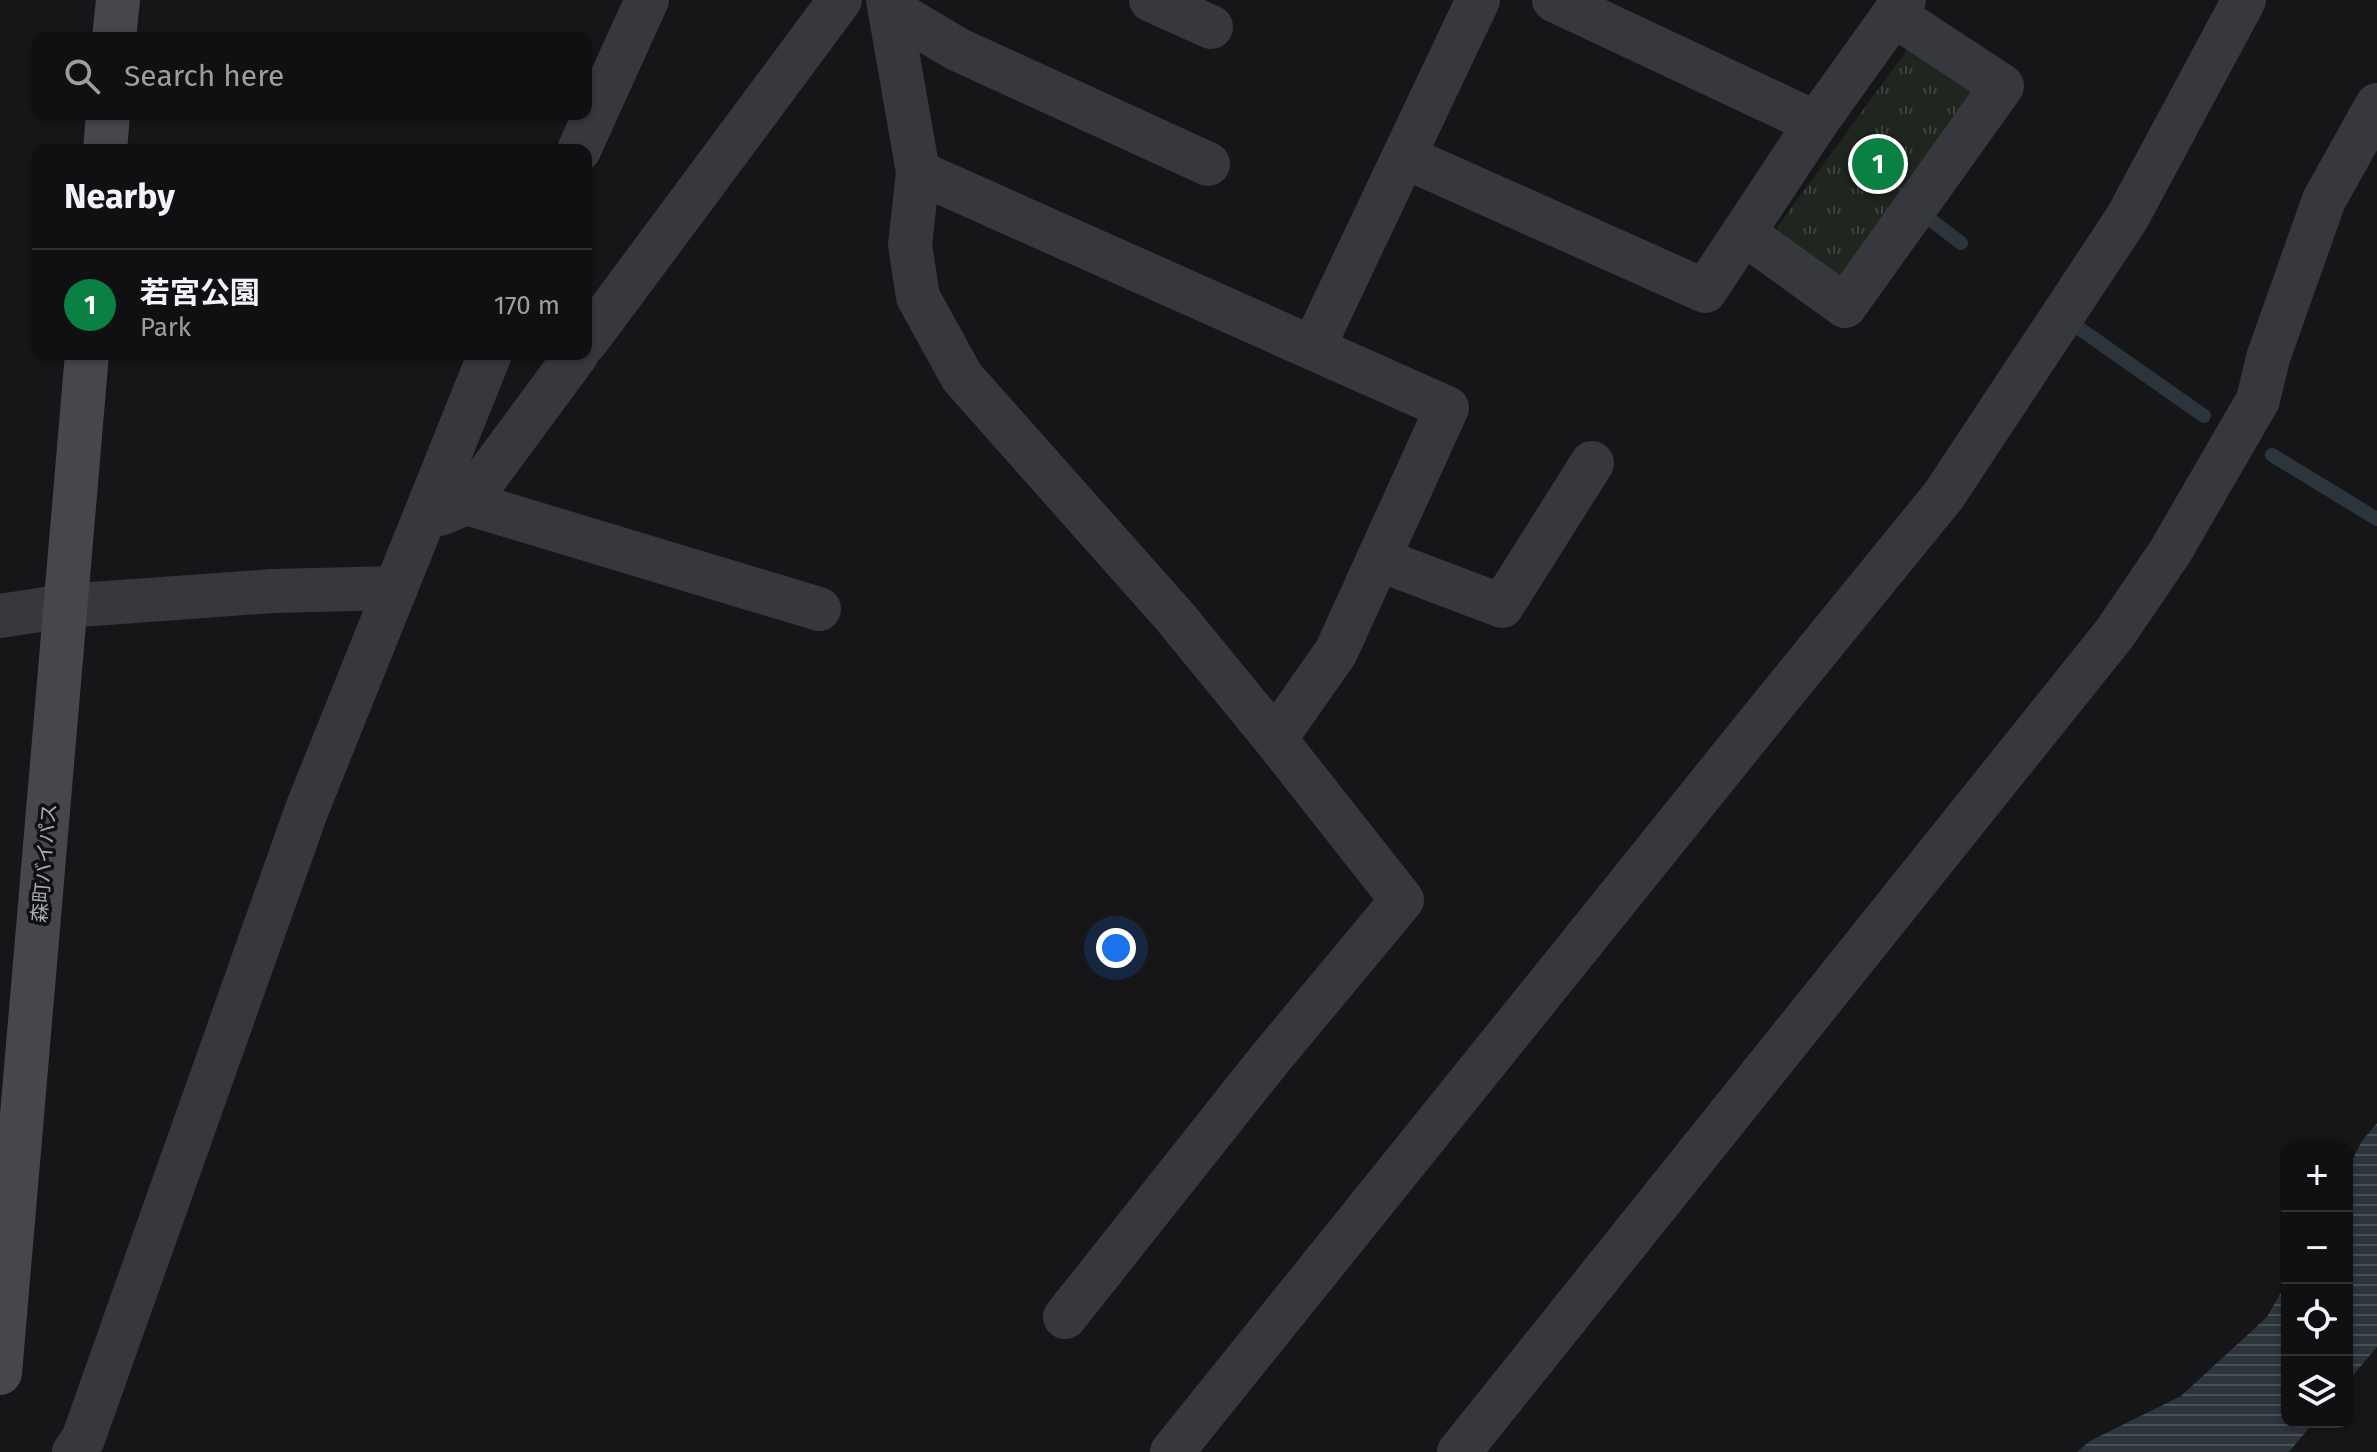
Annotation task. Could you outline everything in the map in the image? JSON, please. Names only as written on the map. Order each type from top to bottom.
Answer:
[{"type":"main road","points":[[115,32],[118,0]]},
{"type":"main road","points":[[106,144],[108,120]]},
{"type":"main road","name":"森町バイパス","points":[[0,1373],[86,360]]},
{"type":"street","points":[[582,144],[647,0]]},
{"type":"street","points":[[592,334],[840,0]]},
{"type":"street","points":[[1151,0],[1211,27]]},
{"type":"street","points":[[1313,348],[1478,0]]},
{"type":"street","points":[[1554,0],[1816,123]]},
{"type":"street","points":[[1172,1452],[1944,495],[2127,218],[2244,0]]},
{"type":"street","points":[[889,4],[957,49],[1208,164]]},
{"type":"street","points":[[889,4],[918,172],[910,245],[918,297],[962,377],[1175,617],[1402,900],[1269,1060],[1065,1317]]},
{"type":"street","points":[[1405,157],[1705,291],[1816,123],[1899,7],[2002,86],[1845,306],[1744,233]]},
{"type":"street","points":[[1459,1452],[2115,633],[2170,552],[2258,400],[2268,358],[2324,200],[2377,105]]},
{"type":"street","points":[[918,172],[1447,408],[1336,652],[1275,739]]},
{"type":"street","points":[[74,1452],[83,1439],[307,809],[488,360]]},
{"type":"street","points":[[423,521],[467,503],[573,360]]},
{"type":"street","points":[[1378,559],[1502,606],[1592,463]]},
{"type":"street","points":[[467,503],[819,609]]},
{"type":"street","points":[[0,616],[65,606],[273,591],[396,588]]},
{"type":"green space","points":[[1907,50],[1928,50],[1972,82],[1977,100],[1852,277],[1830,282],[1783,248],[1777,227]]},
{"type":"shaded area","points":[[2377,1123],[2377,1347],[2353,1375],[2353,1158]]},
{"type":"shaded area","points":[[2281,1292],[2281,1428],[2309,1428],[2289,1452],[2077,1452],[2090,1441],[2181,1396],[2267,1317]]},
{"type":"waterway","points":[[1931,220],[1961,243]]},
{"type":"waterway","points":[[2073,324],[2204,416]]},
{"type":"waterway","points":[[2272,455],[2377,519]]},
{"type":"place","name":"若宮公園","points":[[1878,164]]}]
